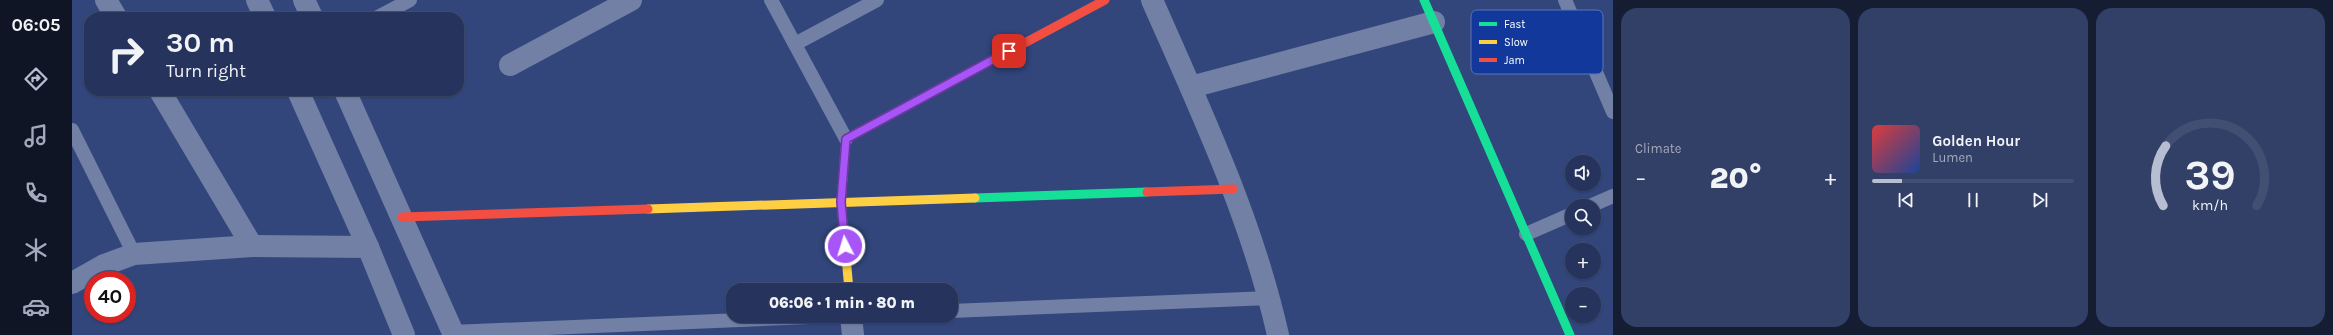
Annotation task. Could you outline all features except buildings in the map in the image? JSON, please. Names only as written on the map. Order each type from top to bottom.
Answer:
[{"type":"street","points":[[106,0],[113,12]]},
{"type":"street","points":[[257,0],[263,12]]},
{"type":"street","points":[[304,0],[310,12]]},
{"type":"street","points":[[510,65],[630,0]]},
{"type":"street","points":[[848,283],[841,202],[846,139],[1105,0]]},
{"type":"street","points":[[1152,0],[1191,87],[1233,189],[1270,298],[1278,335]]},
{"type":"street","points":[[1424,0],[1570,335]]},
{"type":"street","points":[[1191,87],[1434,22]]},
{"type":"street","points":[[163,96],[252,246]]},
{"type":"street","points":[[300,96],[368,247],[404,335]]},
{"type":"street","points":[[347,96],[453,333]]},
{"type":"street","points":[[402,217],[1233,189]]},
{"type":"street","points":[[72,283],[104,265],[134,254],[252,246],[368,247]]},
{"type":"street","points":[[852,323],[853,335]]},
{"type":"lane","points":[[387,12],[410,0]]},
{"type":"lane","points":[[771,0],[846,139]]},
{"type":"lane","points":[[794,44],[877,0]]},
{"type":"lane","points":[[1565,0],[1569,10]]},
{"type":"lane","points":[[1597,74],[1613,112]]},
{"type":"lane","points":[[72,130],[134,254]]},
{"type":"lane","points":[[1601,201],[1613,196]]},
{"type":"lane","points":[[1526,234],[1565,217]]},
{"type":"lane","points":[[958,311],[1270,298]]},
{"type":"lane","points":[[453,333],[726,321]]},
{"type":"traffic: fast","points":[[1424,0],[1570,335]]},
{"type":"traffic: fast","points":[[975,198],[1147,192]]},
{"type":"traffic: slow","points":[[848,283],[841,202],[846,139],[944,86]]},
{"type":"traffic: slow","points":[[648,209],[975,198]]},
{"type":"traffic: jam","points":[[944,86],[1105,0]]},
{"type":"traffic: jam","points":[[1147,192],[1233,189]]},
{"type":"traffic: jam","points":[[402,217],[648,209]]},
{"type":"route","points":[[845,246],[841,202],[846,139],[1009,51]]}]
